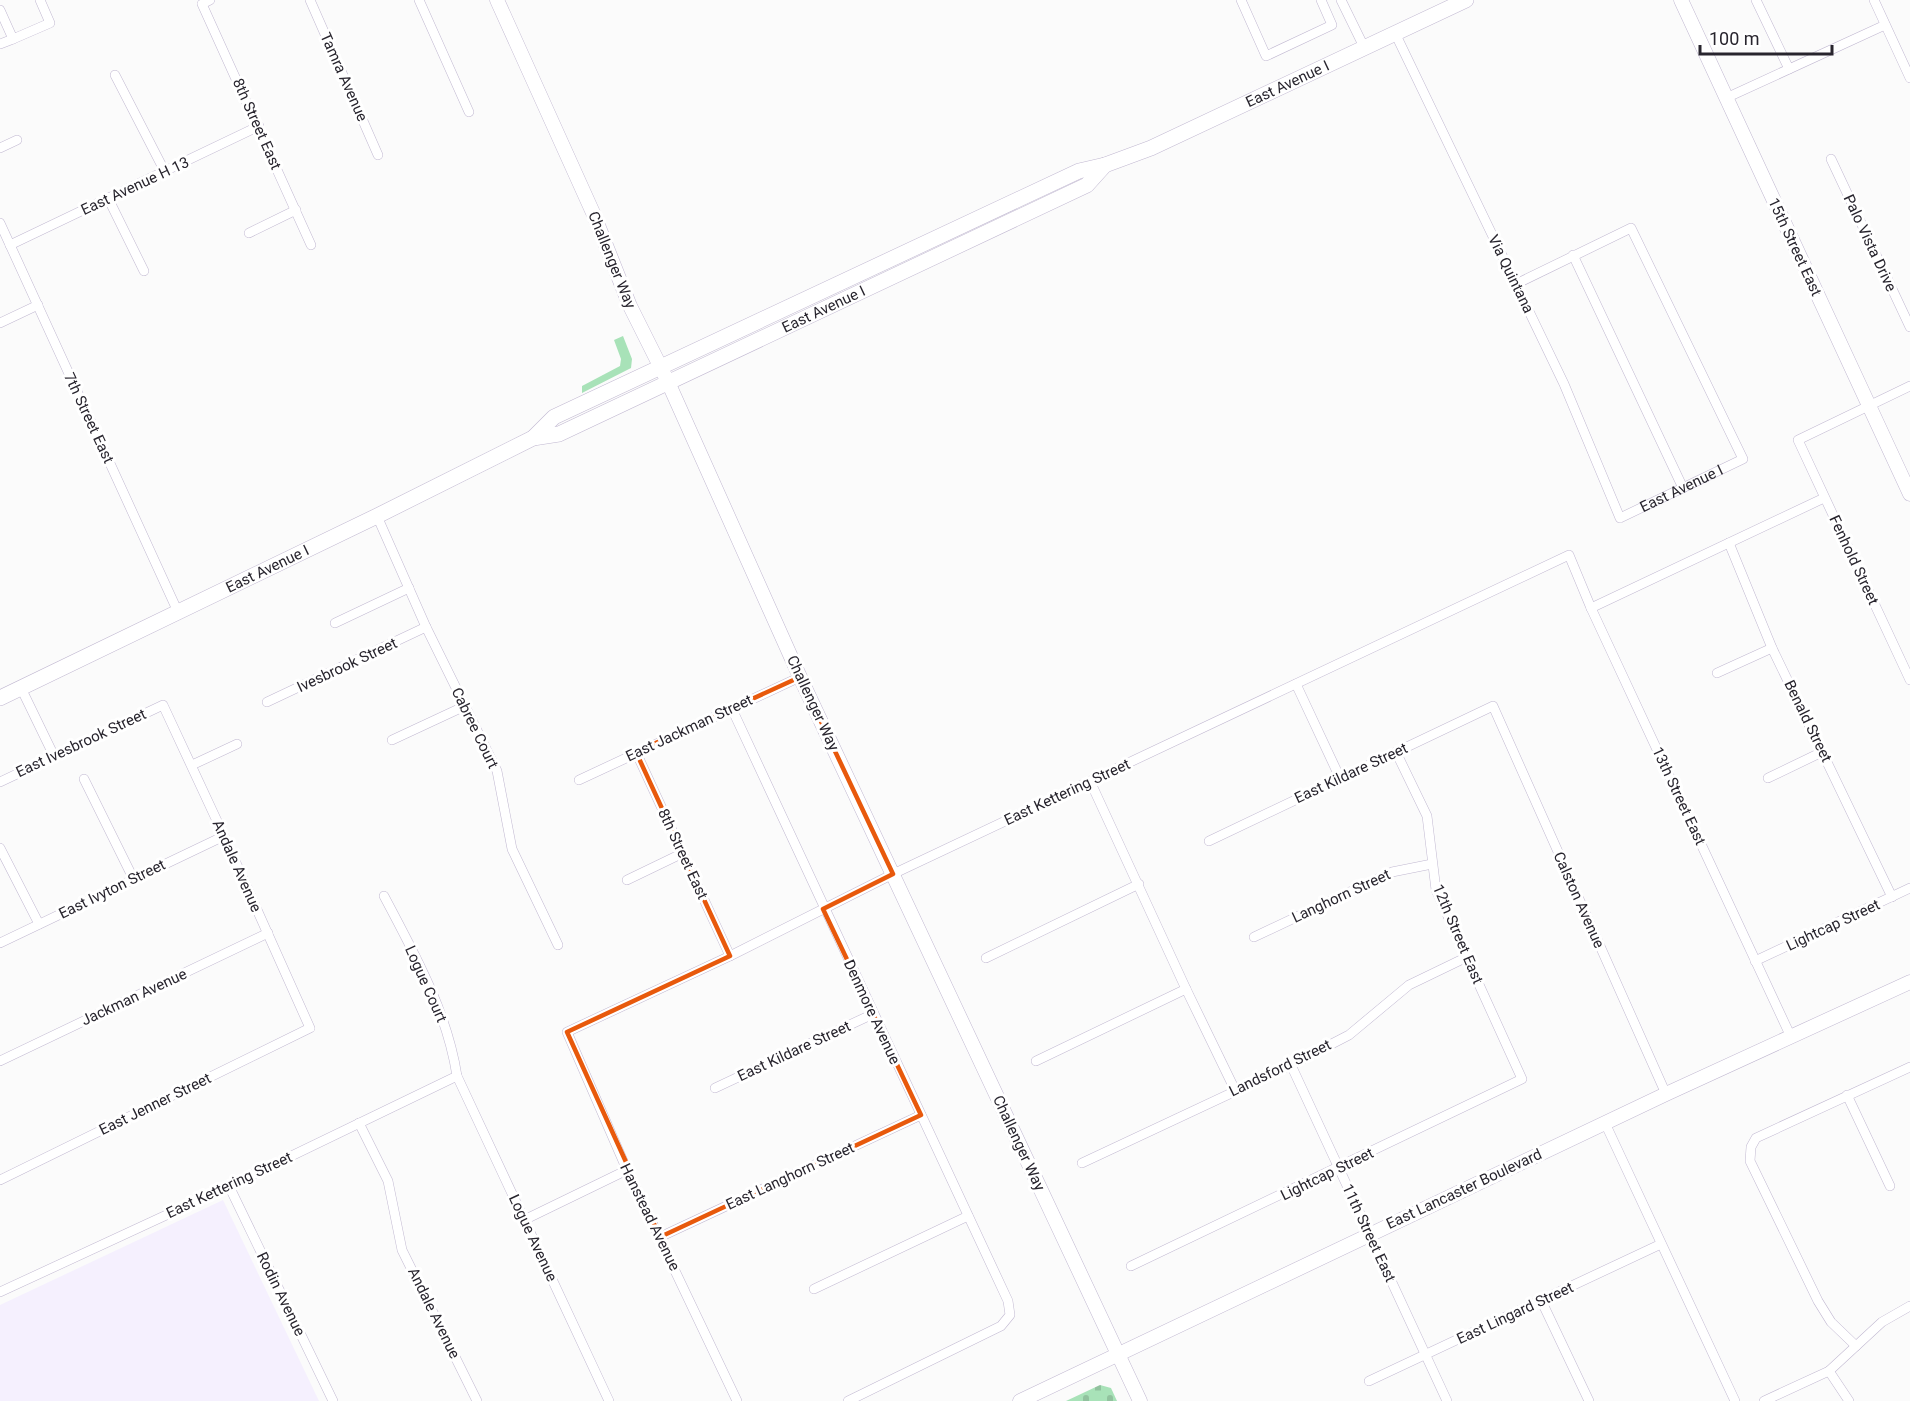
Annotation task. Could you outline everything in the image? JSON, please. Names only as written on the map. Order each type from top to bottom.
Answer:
[{"type":"main road","name":"Challenger Way","points":[[497,0],[594,215],[630,306],[664,375],[800,677],[1140,1401]]},
{"type":"main road","name":"East Avenue I","points":[[0,699],[533,438],[559,434],[664,375],[929,242],[1079,171],[1105,165],[1151,148],[1466,0]]},
{"type":"main road","name":"15th Street East","points":[[1681,0],[1910,494]]},
{"type":"main road","name":"East Avenue I","points":[[664,375],[936,256],[1087,185],[1105,165]]},
{"type":"main road","points":[[929,242],[936,256]]},
{"type":"main road","name":"East Lancaster Boulevard","points":[[1020,1401],[1666,1094],[1910,982]]},
{"type":"street","points":[[0,44],[50,23],[40,0]]},
{"type":"street","name":"Tamra Avenue","points":[[310,0],[378,154]]},
{"type":"street","points":[[419,0],[469,112]]},
{"type":"street","points":[[1241,0],[1266,56],[1332,25],[1321,0]]},
{"type":"street","points":[[1341,0],[1364,47]]},
{"type":"street","points":[[1756,0],[1789,69]]},
{"type":"street","points":[[1874,0],[1910,78]]},
{"type":"street","name":"8th Street East","points":[[206,2],[311,245]]},
{"type":"street","points":[[0,10],[13,39]]},
{"type":"street","points":[[1726,98],[1885,25]]},
{"type":"street","name":"Via Quintana","points":[[1395,33],[1564,384],[1620,518]]},
{"type":"street","points":[[116,75],[165,172]]},
{"type":"street","name":"East Avenue H 13","points":[[10,245],[259,126]]},
{"type":"street","points":[[0,148],[17,140]]},
{"type":"street","name":"Palo Vista Drive","points":[[1831,159],[1910,327]]},
{"type":"street","points":[[108,198],[144,272]]},
{"type":"street","points":[[249,233],[296,210]]},
{"type":"street","name":"7th Street East","points":[[0,223],[178,612]]},
{"type":"street","name":"East Avenue I","points":[[1573,255],[1631,228],[1743,459],[1620,518]]},
{"type":"street","points":[[1516,284],[1573,255],[1683,488]]},
{"type":"street","points":[[0,323],[38,305]]},
{"type":"street","points":[[1869,406],[1910,386]]},
{"type":"street","name":"Fenhold Street","points":[[1869,406],[1798,440],[1910,680]]},
{"type":"street","points":[[1591,608],[1824,498]]},
{"type":"street","name":"Cabree Court","points":[[377,516],[426,627],[497,771],[512,849],[558,945]]},
{"type":"street","name":"Benald Street","points":[[1729,543],[1772,648],[1892,897]]},
{"type":"street","name":"13th Street East","points":[[1569,555],[1591,608],[1791,1036]]},
{"type":"street","name":"East Kettering Street","points":[[567,1032],[730,956],[893,874],[1569,555]]},
{"type":"street","points":[[335,623],[409,588]]},
{"type":"street","name":"Ivesbrook Street","points":[[267,702],[426,627]]},
{"type":"street","points":[[1717,674],[1772,648]]},
{"type":"street","name":"East Jackman Street","points":[[579,780],[800,677]]},
{"type":"street","points":[[1296,684],[1340,778]]},
{"type":"street","points":[[21,688],[54,756]]},
{"type":"street","name":"East Ivesbrook Street","points":[[0,782],[163,705]]},
{"type":"street","name":"Andale Avenue","points":[[163,705],[310,1028]]},
{"type":"street","points":[[392,740],[465,706]]},
{"type":"street","name":"East Kildare Street","points":[[1209,841],[1493,706]]},
{"type":"street","name":"Calston Avenue","points":[[1493,706],[1666,1094]]},
{"type":"street","name":"Denmore Avenue","points":[[732,709],[823,909],[1008,1301],[1010,1315],[1001,1326],[848,1401]]},
{"type":"street","points":[[192,765],[237,744]]},
{"type":"street","name":"8th Street East","points":[[636,752],[730,956]]},
{"type":"street","name":"12th Street East","points":[[1396,752],[1427,816],[1436,890],[1522,1079]]},
{"type":"street","points":[[1768,778],[1822,752]]},
{"type":"street","points":[[84,779],[133,878]]},
{"type":"street","points":[[1090,781],[1235,1090]]},
{"type":"street","name":"East Ivyton Street","points":[[0,943],[224,836]]},
{"type":"street","points":[[0,848],[39,924]]},
{"type":"street","points":[[627,880],[683,853]]},
{"type":"street","name":"Langhorn Street","points":[[1254,937],[1392,872],[1432,864]]},
{"type":"street","points":[[986,957],[1139,884]]},
{"type":"street","name":"Lightcap Street","points":[[1755,961],[1910,888]]},
{"type":"street","name":"Logue Court","points":[[384,896],[441,1015],[452,1048],[457,1076]]},
{"type":"street","name":"Jackman Avenue","points":[[0,1061],[268,933]]},
{"type":"street","name":"Landsford Street","points":[[1082,1163],[1291,1065],[1349,1035],[1409,985],[1467,957]]},
{"type":"street","points":[[1036,1061],[1186,989]]},
{"type":"street","name":"East Kildare Street","points":[[715,1088],[873,1014]]},
{"type":"street","name":"East Jenner Street","points":[[0,1180],[310,1028]]},
{"type":"street","name":"Hanstead Avenue","points":[[567,1032],[627,1170],[737,1401]]},
{"type":"street","name":"11th Street East","points":[[1291,1065],[1447,1401]]},
{"type":"street","points":[[1856,1346],[1831,1322],[1818,1301],[1750,1161],[1751,1147],[1756,1138],[1910,1067]]},
{"type":"street","name":"East Kettering Street","points":[[0,1292],[229,1186],[457,1076]]},
{"type":"street","name":"Logue Avenue","points":[[457,1076],[609,1401]]},
{"type":"street","name":"Lightcap Street","points":[[1131,1266],[1338,1169],[1522,1079]]},
{"type":"street","points":[[1847,1095],[1890,1186]]},
{"type":"street","name":"East Langhorn Street","points":[[660,1238],[921,1115]]},
{"type":"street","name":"Andale Avenue","points":[[359,1123],[388,1181],[402,1250],[477,1401]]},
{"type":"street","points":[[1605,1123],[1735,1401]]},
{"type":"street","points":[[524,1220],[627,1170]]},
{"type":"street","name":"Rodin Avenue","points":[[229,1186],[333,1401]]},
{"type":"street","points":[[814,1289],[969,1216]]},
{"type":"street","name":"East Lingard Street","points":[[1369,1381],[1661,1244]]},
{"type":"street","points":[[1541,1300],[1589,1401]]},
{"type":"street","points":[[1764,1401],[1829,1371],[1882,1322],[1910,1306]]},
{"type":"street","points":[[1829,1371],[1849,1401]]},
{"type":"highlighted area","points":[[800,677],[893,874],[823,909],[921,1115],[660,1237],[567,1032],[730,956],[636,752]]},
{"type":"shaded area","points":[[223,1200],[319,1401],[0,1401],[0,1305]]},
{"type":"green space","points":[[623,336],[632,359],[631,368],[582,393],[582,386],[620,366],[621,359],[614,340]]},
{"type":"green space","points":[[1100,1385],[1111,1388],[1117,1401],[1066,1401]]}]
